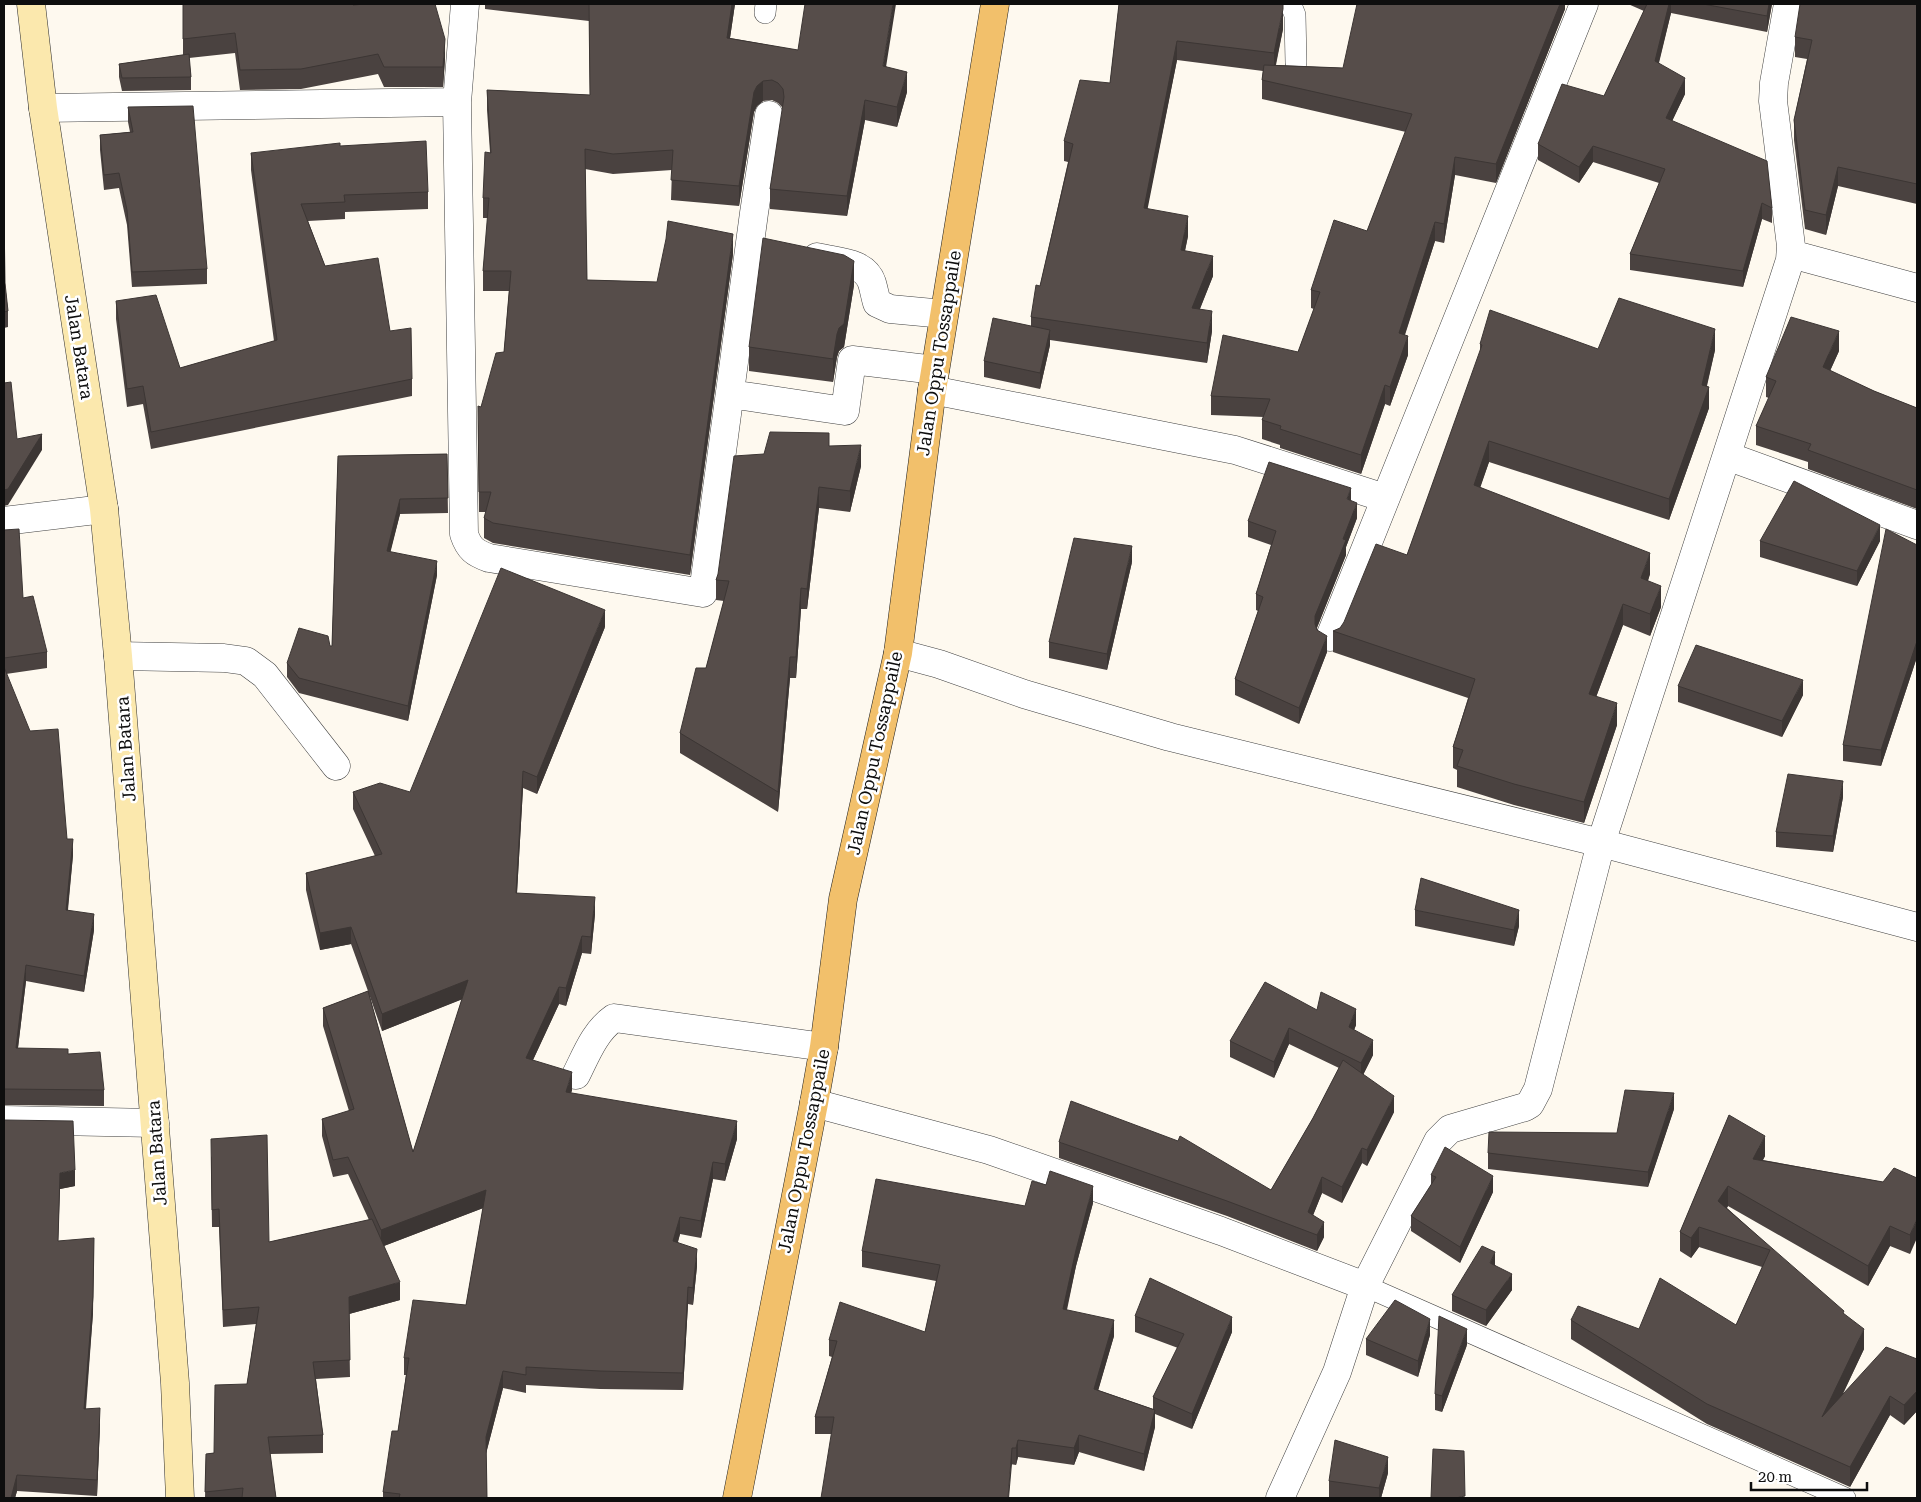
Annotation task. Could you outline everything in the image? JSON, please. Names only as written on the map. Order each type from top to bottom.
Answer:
[{"type":"main road","name":"Jalan Oppu Tossappaile","points":[[738,1498],[824,1047],[843,899],[898,653],[934,380],[995,4]]},
{"type":"street","name":"Jalan Batara","points":[[31,4],[43,108],[104,508],[118,656],[175,1383],[180,1498]]},
{"type":"street","points":[[465,4],[457,102],[464,534],[467,544],[474,552],[489,558],[703,593],[769,115]]},
{"type":"street","points":[[1330,637],[1584,4]]},
{"type":"street","points":[[1280,1498],[1336,1372],[1365,1286],[1438,1141],[1450,1130],[1530,1104],[1538,1089],[1601,842],[1791,254],[1773,101],[1774,83],[1788,4]]},
{"type":"street","points":[[43,108],[457,102]]},
{"type":"street","points":[[751,240],[848,263],[862,269],[872,282],[877,303],[890,309],[944,314]]},
{"type":"street","points":[[1791,254],[1917,288]]},
{"type":"street","points":[[730,394],[845,411],[852,360],[1236,450],[1385,498]]},
{"type":"street","points":[[1727,456],[1917,525]]},
{"type":"street","points":[[4,521],[104,508]]},
{"type":"street","points":[[898,653],[939,664],[1024,694],[1170,737],[1601,842],[1917,927]]},
{"type":"street","points":[[118,656],[224,658],[246,661],[265,675],[336,766]]},
{"type":"street","points":[[576,1075],[598,1033],[606,1023],[614,1018],[824,1047]]},
{"type":"street","points":[[814,1103],[989,1150],[1221,1231],[1365,1286]]},
{"type":"street","points":[[4,1120],[155,1123]]},
{"type":"lane","points":[[1288,4],[1291,5],[1295,15],[1296,63]]},
{"type":"lane","points":[[1365,1286],[1845,1498]]},
{"type":"building","points":[[183,4],[435,4],[445,39],[443,67],[384,67],[378,54],[301,69],[240,70],[235,33],[183,39]]},
{"type":"building","points":[[589,4],[732,4],[727,38],[798,50],[805,4],[893,4],[883,66],[907,72],[897,107],[865,100],[847,196],[770,189],[784,97],[783,89],[772,80],[763,81],[754,92],[739,186],[671,180],[673,150],[613,154],[585,149],[587,280],[657,282],[668,221],[733,234],[690,555],[493,523],[484,518],[491,492],[479,492],[478,406],[481,407],[496,353],[504,352],[511,271],[483,271],[489,198],[483,198],[485,152],[491,153],[487,90],[590,95]]},
{"type":"building","points":[[1119,4],[1283,4],[1274,53],[1177,41],[1144,208],[1188,216],[1181,250],[1213,256],[1192,308],[1212,311],[1207,343],[1031,317],[1036,285],[1040,286],[1073,144],[1064,141],[1080,80],[1110,83]]},
{"type":"building","points":[[1357,4],[1560,4],[1496,164],[1455,157],[1444,224],[1435,222],[1399,333],[1408,336],[1390,387],[1385,385],[1361,455],[1280,429],[1281,426],[1262,420],[1270,399],[1211,396],[1223,335],[1298,352],[1320,292],[1311,290],[1334,220],[1367,231],[1412,114],[1262,80],[1264,65],[1343,68]]},
{"type":"building","points":[[1647,4],[1669,4],[1655,61],[1685,78],[1666,118],[1767,161],[1772,208],[1762,203],[1743,271],[1630,254],[1665,169],[1593,146],[1579,167],[1538,144],[1562,84],[1604,96]]},
{"type":"building","points":[[1703,4],[1769,4],[1767,16]]},
{"type":"building","points":[[1800,4],[1917,4],[1917,184],[1838,167],[1826,215],[1805,210],[1794,120],[1812,40],[1795,37]]},
{"type":"building","points":[[189,54],[191,77],[122,78],[119,64]]},
{"type":"building","points":[[193,106],[207,269],[132,272],[127,210],[119,173],[104,175],[100,135],[133,132],[128,107]]},
{"type":"building","points":[[426,141],[428,192],[344,195],[345,202],[301,204],[325,266],[378,258],[390,331],[411,328],[412,379],[151,432],[143,386],[127,389],[116,301],[156,295],[180,368],[277,340],[251,153],[340,143],[340,146]]},
{"type":"building","points":[[4,213],[5,283],[8,311],[4,312]]},
{"type":"building","points":[[763,238],[844,255],[854,261],[844,324],[839,328],[837,334],[833,359],[749,347]]},
{"type":"building","points":[[1619,298],[1715,329],[1702,385],[1709,387],[1669,499],[1489,441],[1474,485],[1650,553],[1641,578],[1661,586],[1650,614],[1623,604],[1589,694],[1617,703],[1584,802],[1514,784],[1457,766],[1463,750],[1453,747],[1475,679],[1333,631],[1340,628],[1344,622],[1376,544],[1407,555],[1482,345],[1480,344],[1490,310],[1598,349]]},
{"type":"building","points":[[1791,317],[1839,331],[1823,367],[1874,391],[1917,408],[1917,490],[1808,450],[1811,444],[1756,426],[1776,381],[1766,377]]},
{"type":"building","points":[[993,318],[1050,330],[1040,373],[984,361]]},
{"type":"building","points":[[11,382],[17,439],[42,434],[8,489],[4,490],[4,383]]},
{"type":"building","points":[[770,432],[829,433],[829,446],[861,445],[850,491],[819,487],[807,589],[801,588],[796,657],[790,657],[778,792],[680,733],[696,668],[706,668],[729,581],[716,580],[734,456],[764,454]]},
{"type":"building","points":[[447,454],[448,498],[400,499],[387,551],[437,561],[408,706],[299,678],[287,663],[299,628],[328,636],[330,646],[332,646],[338,456]]},
{"type":"building","points":[[1269,462],[1351,488],[1347,499],[1357,503],[1343,539],[1346,540],[1315,616],[1317,630],[1327,636],[1299,708],[1235,679],[1263,597],[1256,594],[1276,531],[1248,521]]},
{"type":"building","points":[[1794,481],[1880,525],[1857,571],[1760,541]]},
{"type":"building","points":[[19,529],[23,598],[33,596],[47,652],[4,658],[4,530]]},
{"type":"building","points":[[1886,529],[1917,545],[1917,641],[1881,750],[1843,745]]},
{"type":"building","points":[[1074,538],[1132,546],[1107,654],[1049,642]]},
{"type":"building","points":[[501,568],[605,610],[537,777],[523,771],[516,893],[595,897],[591,937],[582,936],[566,988],[559,987],[526,1058],[572,1072],[566,1092],[737,1121],[725,1164],[713,1162],[701,1221],[680,1217],[673,1241],[697,1249],[693,1288],[688,1287],[683,1373],[526,1367],[526,1375],[503,1371],[486,1437],[487,1498],[399,1498],[400,1494],[383,1492],[392,1431],[398,1431],[409,1358],[404,1358],[413,1300],[466,1305],[486,1190],[381,1230],[348,1157],[333,1160],[322,1119],[354,1109],[323,1008],[368,991],[413,1152],[468,980],[382,1014],[351,927],[320,933],[306,873],[382,854],[353,792],[380,783],[410,792]]},
{"type":"building","points":[[1696,645],[1803,680],[1782,721],[1678,686]]},
{"type":"building","points":[[4,667],[30,731],[58,729],[67,839],[73,839],[66,910],[94,914],[84,976],[26,965],[16,1048],[68,1049],[68,1054],[100,1052],[104,1090],[4,1089]]},
{"type":"building","points":[[1788,774],[1843,781],[1833,836],[1776,832]]},
{"type":"building","points":[[1421,878],[1519,910],[1514,930],[1415,910]]},
{"type":"building","points":[[1265,982],[1317,1010],[1321,992],[1356,1009],[1349,1027],[1373,1040],[1361,1063],[1289,1028],[1274,1062],[1230,1041]]},
{"type":"building","points":[[1343,1060],[1394,1096],[1367,1150],[1362,1148],[1342,1187],[1322,1177],[1308,1212],[1324,1222],[1317,1235],[1059,1142],[1071,1101],[1178,1141],[1180,1136],[1271,1190],[1313,1118]]},
{"type":"building","points":[[1625,1090],[1674,1093],[1648,1172],[1488,1153],[1489,1132],[1617,1133]]},
{"type":"building","points":[[1729,1115],[1765,1136],[1753,1159],[1883,1182],[1894,1168],[1917,1178],[1917,1219],[1910,1235],[1890,1226],[1868,1266],[1728,1186],[1718,1201],[1844,1311],[1843,1313],[1864,1329],[1822,1417],[1886,1347],[1917,1359],[1917,1391],[1904,1405],[1890,1396],[1850,1467],[1707,1404],[1571,1320],[1578,1306],[1639,1329],[1660,1278],[1736,1325],[1770,1250],[1699,1227],[1691,1238],[1680,1232]]},
{"type":"building","points":[[4,1120],[73,1121],[75,1170],[60,1173],[58,1241],[94,1238],[93,1297],[84,1409],[100,1408],[97,1480],[17,1475],[11,1498],[4,1498]]},
{"type":"building","points":[[267,1135],[269,1242],[372,1219],[400,1282],[349,1297],[350,1360],[313,1362],[323,1435],[268,1437],[276,1498],[242,1498],[243,1488],[205,1492],[206,1454],[214,1453],[215,1385],[247,1384],[259,1307],[223,1310],[219,1209],[212,1210],[211,1139]]},
{"type":"building","points":[[1445,1147],[1493,1176],[1460,1247],[1411,1216],[1436,1177],[1431,1175]]},
{"type":"building","points":[[1050,1171],[1093,1186],[1063,1309],[1114,1320],[1094,1389],[1155,1410],[1144,1454],[1079,1435],[1074,1448],[1018,1440],[1016,1448],[1012,1448],[1008,1498],[821,1498],[834,1417],[815,1417],[837,1341],[829,1340],[840,1302],[925,1332],[940,1265],[862,1251],[876,1179],[1025,1206],[1032,1181],[1046,1185]]},
{"type":"building","points":[[1482,1246],[1495,1252],[1490,1263],[1512,1274],[1486,1310],[1452,1295]]},
{"type":"building","points":[[1150,1278],[1232,1317],[1192,1414],[1153,1397],[1184,1334],[1135,1316]]},
{"type":"building","points":[[1395,1300],[1430,1319],[1418,1361],[1366,1339]]},
{"type":"building","points":[[1439,1316],[1467,1329],[1442,1396],[1435,1394]]},
{"type":"building","points":[[1335,1440],[1388,1457],[1379,1488],[1329,1481]]},
{"type":"building","points":[[1433,1449],[1464,1451],[1465,1496],[1431,1498]]}]
